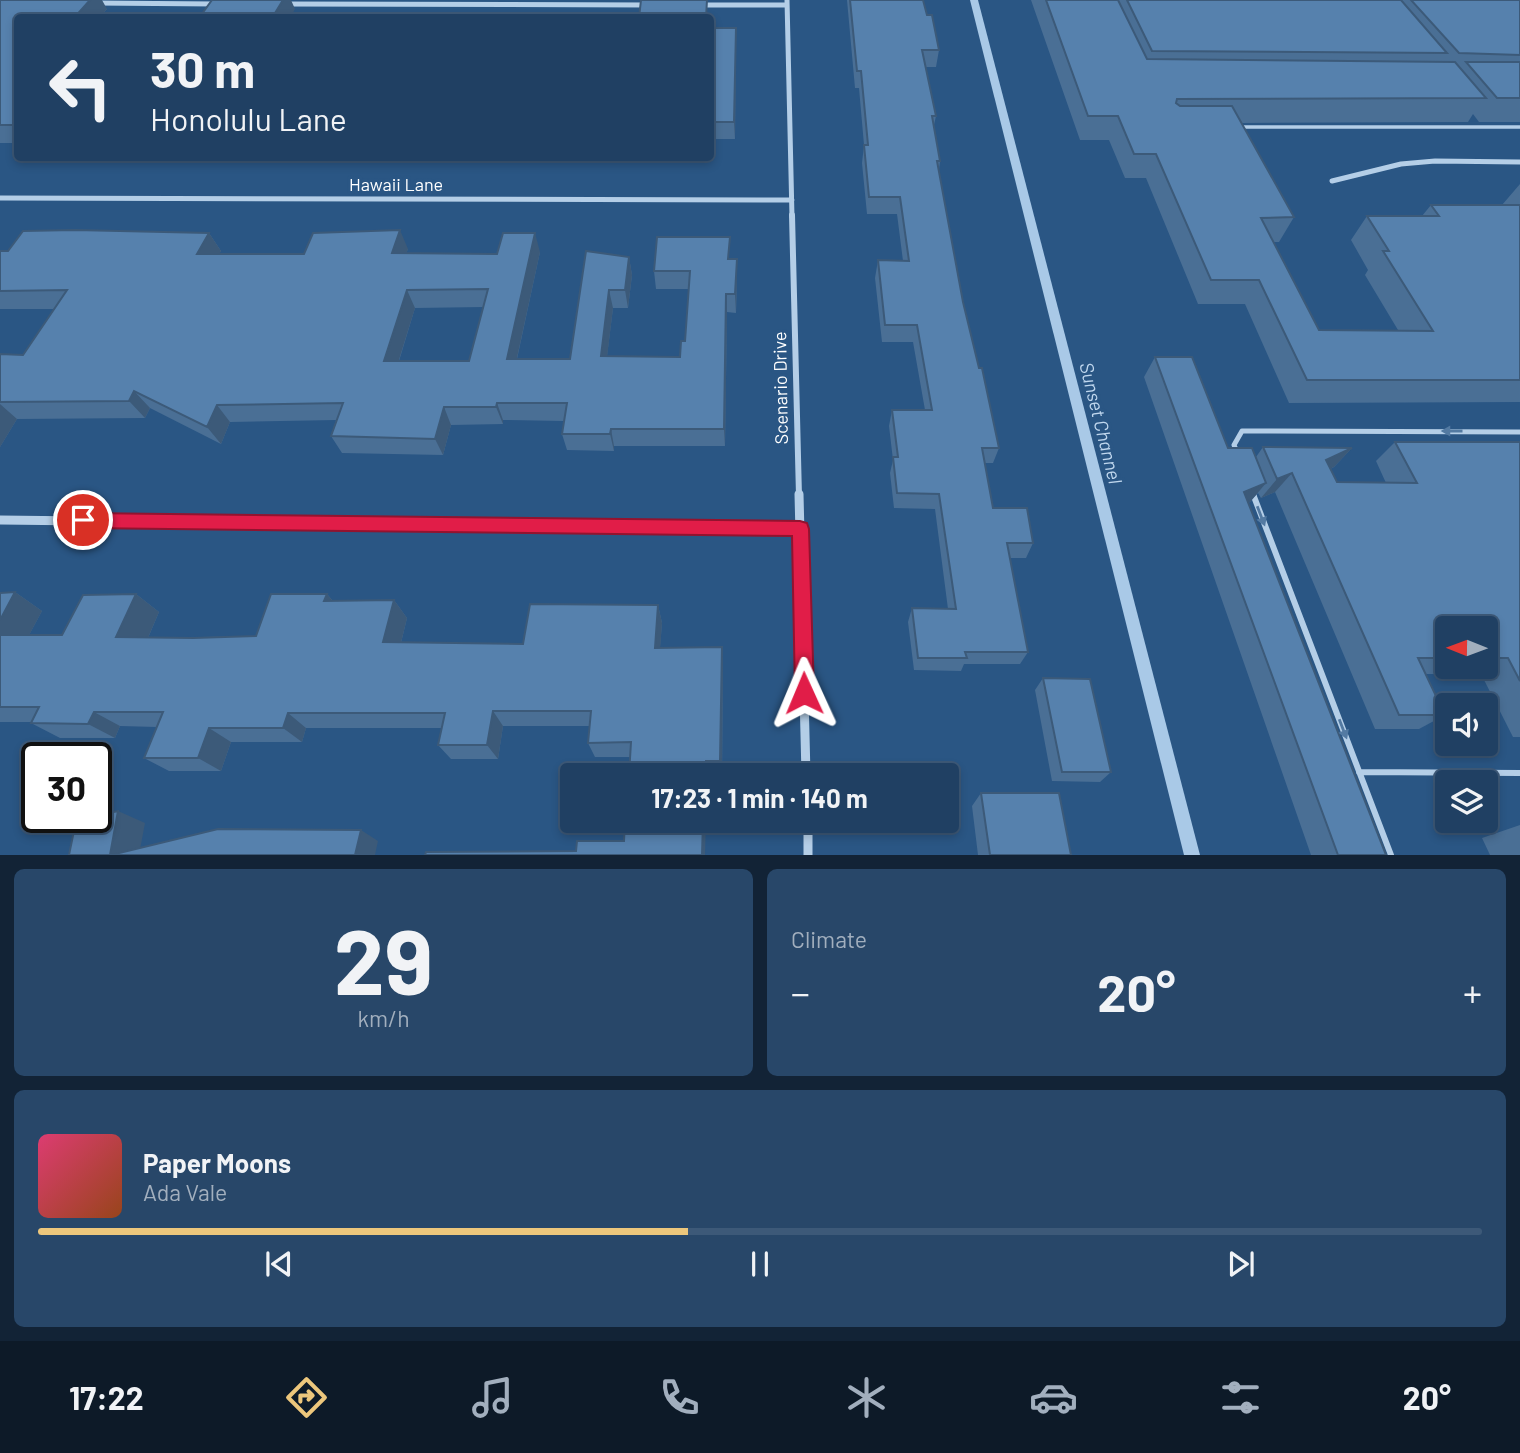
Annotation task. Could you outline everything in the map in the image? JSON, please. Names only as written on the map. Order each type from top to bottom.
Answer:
[{"type":"street","points":[[693,5],[787,2]]},
{"type":"street","name":"Scenario Drive","points":[[787,2],[806,763]]},
{"type":"street","points":[[82,3],[218,4]]},
{"type":"street","points":[[273,4],[653,5]]},
{"type":"street","points":[[1332,181],[1401,163],[1520,162]]},
{"type":"street","name":"Hawaii Lane","points":[[0,198],[792,200]]},
{"type":"street","points":[[0,520],[800,529]]},
{"type":"street","points":[[808,833],[808,855]]},
{"type":"lane","points":[[1471,118],[1478,127]]},
{"type":"lane","points":[[1223,127],[1520,127]]},
{"type":"lane","points":[[1239,457],[1234,445],[1242,431],[1520,432]]},
{"type":"lane","points":[[1248,482],[1391,855]]},
{"type":"lane","points":[[1359,772],[1520,774]]},
{"type":"building","points":[[0,0],[90,0],[78,14],[14,14],[14,125],[0,125]]},
{"type":"building","points":[[212,0],[283,0],[274,14],[202,14]]},
{"type":"building","points":[[641,0],[707,0],[706,14],[639,14]]},
{"type":"building","points":[[850,0],[923,0],[927,15],[932,15],[939,50],[922,50],[936,116],[932,116],[940,161],[937,161],[963,302],[979,368],[982,368],[999,448],[982,448],[993,508],[1027,508],[1033,543],[1007,543],[1028,652],[965,652],[967,658],[918,658],[912,608],[956,609],[939,494],[897,493],[893,457],[898,457],[892,410],[932,410],[917,325],[885,325],[878,260],[909,261],[900,197],[869,197],[864,145],[868,145],[861,71],[857,71]]},
{"type":"building","points":[[1046,0],[1118,0],[1147,59],[1455,62],[1486,98],[1177,99],[1176,103],[1180,106],[1232,106],[1294,217],[1261,218],[1319,330],[1433,331],[1383,251],[1389,251],[1367,216],[1439,216],[1431,205],[1520,205],[1520,380],[1307,380],[1259,280],[1211,280],[1156,154],[1134,154],[1118,116],[1088,116]]},
{"type":"building","points":[[1127,0],[1401,0],[1447,53],[1152,51]]},
{"type":"building","points":[[1411,0],[1520,0],[1520,55],[1459,53]]},
{"type":"building","points":[[714,28],[736,28],[734,122],[714,122]]},
{"type":"building","points":[[1466,62],[1520,62],[1520,98],[1497,98]]},
{"type":"building","points":[[400,230],[392,253],[497,254],[503,233],[535,233],[507,359],[570,359],[586,251],[629,257],[625,290],[609,290],[601,356],[680,357],[681,341],[685,341],[690,271],[654,271],[657,237],[730,237],[728,259],[737,259],[735,294],[726,294],[724,429],[611,429],[610,434],[562,434],[567,403],[497,403],[496,407],[444,407],[435,439],[331,436],[343,403],[217,405],[207,427],[134,391],[129,401],[0,402],[0,354],[23,355],[67,290],[0,291],[0,251],[8,251],[23,231],[209,233],[197,254],[304,254],[313,233]],"holes":[[[488,289],[469,361],[384,361],[407,290]]]},
{"type":"building","points":[[1155,357],[1192,357],[1228,448],[1252,448],[1266,483],[1244,492],[1386,855],[1338,855]]},
{"type":"building","points":[[1395,442],[1520,442],[1520,681],[1508,658],[1498,658],[1498,616],[1435,616],[1435,658],[1418,658],[1435,694],[1435,715],[1399,715],[1292,473],[1277,479],[1263,447],[1352,448],[1326,460],[1337,482],[1417,483]]},
{"type":"building","points":[[15,592],[0,620],[0,593]]},
{"type":"building","points":[[136,594],[116,637],[256,636],[271,594],[327,594],[324,601],[394,600],[383,642],[523,644],[530,604],[658,605],[655,648],[722,647],[720,761],[630,763],[631,742],[588,743],[591,711],[493,711],[487,745],[438,745],[445,713],[288,713],[283,728],[209,728],[198,758],[144,758],[163,712],[94,712],[88,724],[31,723],[39,707],[0,707],[0,635],[62,635],[83,595]]},
{"type":"building","points":[[1043,678],[1090,679],[1111,772],[1062,772]]},
{"type":"building","points":[[981,793],[1059,793],[1071,855],[990,855]]},
{"type":"building","points":[[118,811],[110,855],[69,855],[74,833],[112,833],[112,812]]},
{"type":"building","points":[[218,829],[361,830],[355,855],[111,855]]},
{"type":"building","points":[[624,833],[703,833],[702,855],[425,855],[426,852],[576,851],[577,841],[624,841]]},
{"type":"waterway","name":"Sunset Channel","points":[[974,0],[1192,855]]},
{"type":"route","points":[[83,520],[800,529],[804,693]]}]
